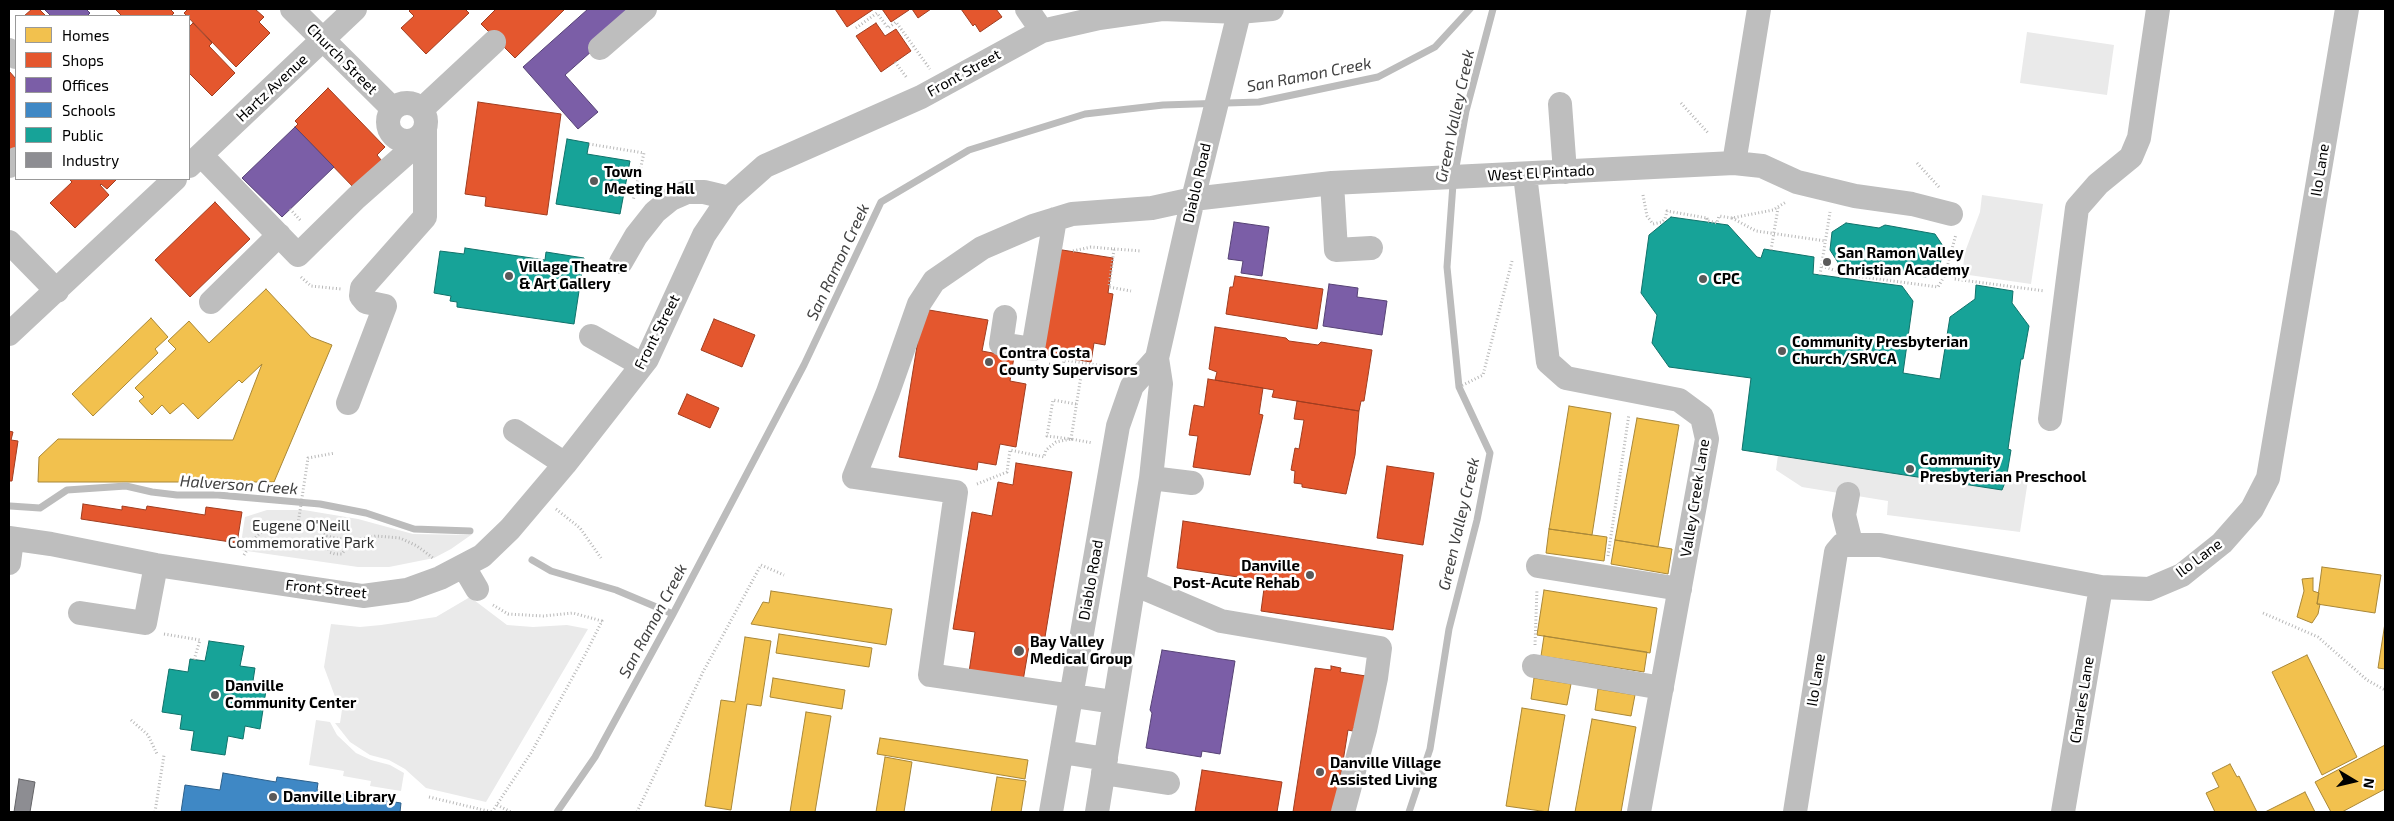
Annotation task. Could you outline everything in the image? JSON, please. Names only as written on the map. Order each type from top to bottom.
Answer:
[{"type":"street","name":"Church Street","points":[[292,9],[392,108]]},
{"type":"street","name":"Hartz Avenue","points":[[195,160],[355,9]]},
{"type":"street","points":[[1027,9],[1042,31]]},
{"type":"street","name":"Front Street","points":[[10,539],[50,544],[156,566],[363,596],[407,590],[464,567],[482,556],[510,529],[565,464],[642,365],[704,235],[729,198],[765,166],[921,97],[1042,31],[1099,18],[1162,9],[1239,11],[1272,9]]},
{"type":"street","points":[[1734,163],[1759,9]]},
{"type":"street","points":[[2050,419],[2077,208],[2098,184],[2131,157],[2138,138],[2158,9]]},
{"type":"street","name":"Ilo Lane","points":[[1795,812],[1836,552],[1842,545],[1851,543],[1880,545],[2101,587],[2149,589],[2182,575],[2222,543],[2252,509],[2268,478],[2347,9]]},
{"type":"street","name":"Diablo Road","points":[[1097,812],[1151,478],[1161,384],[1157,358],[1193,199],[1239,11]]},
{"type":"street","points":[[600,48],[653,13]]},
{"type":"street","points":[[195,160],[279,235],[298,255],[356,198],[424,125],[494,42]]},
{"type":"street","points":[[348,403],[385,306],[366,302],[361,296],[362,288],[425,217],[424,125],[411,102],[398,104],[392,108],[389,114],[388,127],[396,138],[409,141],[415,139],[424,125]]},
{"type":"street","points":[[1560,104],[1565,172]]},
{"type":"street","name":"West El Pintado","points":[[956,492],[854,477],[888,392],[919,304],[934,281],[982,248],[1033,226],[1072,214],[1152,208],[1193,199],[1332,183],[1734,163],[1762,166],[1797,182],[1855,196],[1912,204],[1954,224]]},
{"type":"street","name":"Valley Creek Lane","points":[[1516,175],[1532,233],[1548,362],[1566,378],[1679,400],[1702,417],[1707,439],[1639,812]]},
{"type":"street","points":[[9,334],[174,180]]},
{"type":"street","points":[[1332,183],[1336,250],[1371,248]]},
{"type":"street","points":[[621,262],[636,236],[655,212],[671,199],[687,192],[704,192],[729,198]]},
{"type":"street","points":[[1005,317],[1001,344],[1033,349],[1055,219]]},
{"type":"street","points":[[210,302],[279,235]]},
{"type":"street","points":[[9,242],[57,291]]},
{"type":"street","points":[[591,336],[642,365]]},
{"type":"street","name":"Diablo Road","points":[[1051,812],[1118,426],[1132,386],[1157,358]]},
{"type":"street","points":[[515,431],[565,464]]},
{"type":"street","points":[[1151,478],[1192,483]]},
{"type":"street","points":[[956,492],[930,675],[1114,702]]},
{"type":"street","points":[[1848,494],[1844,515],[1851,543]]},
{"type":"street","points":[[9,563],[10,539]]},
{"type":"street","points":[[80,613],[154,628],[156,566]]},
{"type":"street","points":[[1538,566],[1680,589]]},
{"type":"street","points":[[464,567],[477,589]]},
{"type":"street","points":[[1134,584],[1221,620],[1380,648],[1365,730],[1343,812]]},
{"type":"street","name":"Charles Lane","points":[[2063,812],[2101,587]]},
{"type":"street","points":[[1534,666],[1662,688]]},
{"type":"street","points":[[1062,752],[1168,784]]},
{"type":"path","points":[[856,28],[877,12],[888,28],[896,22],[931,71]]},
{"type":"path","points":[[895,62],[910,82]]},
{"type":"path","points":[[1681,103],[1709,134]]},
{"type":"path","points":[[589,144],[644,153],[633,202]]},
{"type":"path","points":[[1644,196],[1647,216],[1654,224],[1662,222],[1667,211],[1718,222],[1719,216],[1732,218],[1756,231],[1826,242]]},
{"type":"path","points":[[1732,218],[1773,210],[1786,202]]},
{"type":"path","points":[[1771,250],[1778,207]]},
{"type":"path","points":[[1820,275],[1830,209]]},
{"type":"path","points":[[1822,266],[1848,275],[1938,287],[1945,275],[1954,224]]},
{"type":"path","points":[[1459,388],[1483,375],[1508,268],[1518,250],[1532,233]]},
{"type":"path","points":[[1070,251],[1091,247],[1141,251]]},
{"type":"path","points":[[1114,249],[1109,288],[1130,290]]},
{"type":"path","points":[[1945,275],[1955,276],[1954,279],[2065,293]]},
{"type":"path","points":[[1071,439],[1083,363]]},
{"type":"path","points":[[1605,577],[1633,391]]},
{"type":"path","points":[[1076,404],[1053,400],[1047,436],[1094,443]]},
{"type":"path","points":[[956,492],[1007,472],[1010,450],[1044,457],[1046,450],[1056,442],[1071,439]]},
{"type":"path","points":[[298,524],[308,458],[334,454]]},
{"type":"path","points":[[537,496],[580,528],[602,558]]},
{"type":"path","points":[[244,556],[253,540],[269,524],[298,524],[315,526],[326,536],[351,541],[376,536],[400,538],[417,546],[434,558]]},
{"type":"path","points":[[326,536],[329,552],[335,554],[342,554],[351,541]]},
{"type":"path","points":[[637,812],[703,672],[761,565],[784,575]]},
{"type":"path","points":[[1534,666],[1538,566]]},
{"type":"path","points":[[429,797],[492,812],[531,753],[602,621],[573,613],[543,616],[508,614],[486,601],[477,589]]},
{"type":"path","points":[[2263,613],[2318,637],[2367,680],[2385,690]]},
{"type":"path","points":[[154,628],[200,640],[194,660]]},
{"type":"path","points":[[131,720],[148,735],[157,754]]},
{"type":"path","points":[[155,812],[164,755]]},
{"type":"path","points":[[497,805],[511,812]]},
{"type":"green space","points":[[2027,32],[2114,45],[2107,95],[2020,83]]},
{"type":"green space","points":[[1982,195],[2043,204],[2031,284],[1962,274],[1965,252],[1980,212]]},
{"type":"green space","points":[[1778,455],[2002,490],[2007,476],[2028,480],[2020,532],[1887,515],[1888,501],[1802,487],[1776,470]]},
{"type":"green space","name":"Eugene O'Neill Commemorative Park","points":[[267,510],[304,510],[358,519],[413,534],[471,535],[434,558],[389,567],[358,567],[240,550],[245,517]]},
{"type":"green space","points":[[470,597],[507,625],[533,627],[567,625],[588,629],[486,802],[426,788],[405,769],[389,760],[370,755],[350,742],[335,723],[340,723],[343,703],[337,702],[324,667],[331,624],[360,627],[436,617]]},
{"type":"green space","points":[[316,720],[330,722],[337,735],[356,753],[371,760],[390,765],[404,773],[401,791],[370,786],[371,781],[343,776],[344,771],[309,765]]},
{"type":"building: Homes","points":[[266,289],[311,337],[332,345],[274,482],[38,482],[39,457],[58,439],[233,440],[262,364],[242,383],[239,380],[198,419],[183,403],[170,414],[162,405],[152,415],[139,401],[144,397],[135,388],[176,349],[168,341],[189,321],[209,343]]},
{"type":"building: Homes","points":[[151,318],[168,337],[155,349],[158,353],[93,416],[72,394]]},
{"type":"building: Homes","points":[[1569,406],[1611,413],[1592,535],[1549,529]]},
{"type":"building: Homes","points":[[1637,418],[1679,425],[1658,547],[1615,540]]},
{"type":"building: Homes","points":[[1549,529],[1607,537],[1604,561],[1546,553]]},
{"type":"building: Homes","points":[[1615,540],[1672,549],[1668,574],[1611,564]]},
{"type":"building: Homes","points":[[2322,567],[2381,575],[2375,613],[2317,604]]},
{"type":"building: Homes","points":[[2313,578],[2313,591],[2319,593],[2317,604],[2320,604],[2318,614],[2312,623],[2297,617],[2304,591],[2302,579]]},
{"type":"building: Homes","points":[[1544,590],[1657,608],[1650,653],[1537,635]]},
{"type":"building: Homes","points":[[771,591],[892,609],[886,645],[751,624],[763,602],[769,603]]},
{"type":"building: Homes","points":[[2385,623],[2385,669],[2378,668]]},
{"type":"building: Homes","points":[[779,634],[872,648],[869,667],[776,653]]},
{"type":"building: Homes","points":[[1544,636],[1647,652],[1644,672],[1541,656]]},
{"type":"building: Homes","points":[[745,637],[771,641],[761,706],[747,704],[731,810],[705,806],[721,700],[735,702]]},
{"type":"building: Homes","points":[[2307,655],[2357,757],[2322,775],[2272,672]]},
{"type":"building: Homes","points":[[773,678],[845,690],[842,709],[770,697]]},
{"type":"building: Homes","points":[[1534,678],[1571,684],[1567,705],[1531,699]]},
{"type":"building: Homes","points":[[1598,689],[1635,695],[1631,716],[1595,710]]},
{"type":"building: Homes","points":[[1522,708],[1565,715],[1548,812],[1506,806]]},
{"type":"building: Homes","points":[[806,712],[831,716],[815,812],[790,812]]},
{"type":"building: Homes","points":[[1592,719],[1636,727],[1621,812],[1575,812]]},
{"type":"building: Homes","points":[[880,738],[1028,760],[1025,779],[877,754]]},
{"type":"building: Homes","points":[[2385,745],[2385,789],[2342,812],[2331,812],[2315,782]]},
{"type":"building: Homes","points":[[885,757],[912,762],[904,812],[876,812]]},
{"type":"building: Homes","points":[[2230,764],[2237,777],[2239,776],[2257,812],[2215,812],[2206,793],[2219,787],[2212,773]]},
{"type":"building: Homes","points":[[997,777],[1026,781],[1021,812],[991,812]]},
{"type":"building: Homes","points":[[2305,792],[2315,812],[2265,812]]},
{"type":"building: Shops","points":[[32,9],[39,9],[45,15],[25,15]]},
{"type":"building: Shops","points":[[115,9],[170,9],[174,13],[172,15],[121,15]]},
{"type":"building: Shops","points":[[188,9],[255,9],[264,17],[259,22],[270,33],[236,67],[190,19],[190,15],[184,13]]},
{"type":"building: Shops","points":[[411,9],[465,9],[469,13],[426,54],[401,28],[414,16],[409,11]]},
{"type":"building: Shops","points":[[496,9],[565,9],[515,58],[481,24]]},
{"type":"building: Shops","points":[[835,9],[874,9],[847,27]]},
{"type":"building: Shops","points":[[882,9],[908,9],[909,10],[891,22]]},
{"type":"building: Shops","points":[[912,9],[931,9],[918,18]]},
{"type":"building: Shops","points":[[961,9],[996,9],[1002,17],[980,32],[975,24],[973,26]]},
{"type":"building: Shops","points":[[193,23],[212,43],[209,46],[235,73],[212,96],[190,74],[190,26]]},
{"type":"building: Shops","points":[[876,23],[885,36],[896,29],[911,51],[881,72],[856,36]]},
{"type":"building: Shops","points":[[9,71],[15,78],[15,149],[9,155]]},
{"type":"building: Shops","points":[[328,88],[385,147],[377,155],[382,161],[356,190],[295,127],[298,124],[295,121]]},
{"type":"building: Shops","points":[[478,102],[561,114],[547,215],[485,206],[486,197],[465,194]]},
{"type":"building: Shops","points":[[70,180],[116,180],[107,189],[100,185],[109,195],[75,228],[50,203],[72,182]]},
{"type":"building: Shops","points":[[215,202],[250,239],[190,297],[155,260]]},
{"type":"building: Shops","points":[[1056,249],[1113,258],[1108,293],[1113,294],[1105,345],[1094,343],[1091,362],[1040,354]]},
{"type":"building: Shops","points":[[1235,276],[1323,289],[1317,329],[1226,314],[1230,287],[1233,287]]},
{"type":"building: Shops","points":[[923,309],[988,320],[982,351],[1014,357],[1010,381],[1026,384],[1016,447],[1000,444],[996,465],[978,462],[977,470],[899,457]]},
{"type":"building: Shops","points":[[714,319],[755,335],[742,367],[701,350]]},
{"type":"building: Shops","points":[[1215,327],[1286,338],[1289,341],[1318,345],[1321,342],[1372,350],[1364,401],[1361,401],[1359,411],[1272,397],[1274,390],[1215,380],[1217,372],[1209,369]]},
{"type":"building: Shops","points":[[1208,379],[1263,388],[1259,414],[1263,415],[1250,475],[1193,467],[1198,436],[1189,435],[1194,405],[1204,407]]},
{"type":"building: Shops","points":[[687,394],[719,408],[710,428],[678,414]]},
{"type":"building: Shops","points":[[1297,401],[1359,411],[1355,455],[1346,494],[1302,487],[1302,484],[1294,483],[1295,471],[1291,470],[1295,448],[1299,449],[1304,420],[1294,419]]},
{"type":"building: Shops","points":[[9,431],[13,432],[11,440],[18,441],[12,481],[9,481]]},
{"type":"building: Shops","points":[[1016,463],[1072,472],[1045,637],[1031,634],[1023,681],[969,672],[975,632],[953,629],[972,512],[992,516],[998,482],[1013,485]]},
{"type":"building: Shops","points":[[1387,466],[1434,473],[1423,545],[1377,538]]},
{"type":"building: Shops","points":[[83,504],[122,510],[122,506],[146,510],[147,506],[205,515],[206,507],[242,512],[237,543],[81,519]]},
{"type":"building: Shops","name":"Danville Post-Acute Rehab","points":[[1183,521],[1403,555],[1393,630],[1261,611],[1265,581],[1177,568]]},
{"type":"building: Shops","name":"Danville Village Assisted Living","points":[[1331,666],[1341,668],[1340,672],[1366,676],[1357,732],[1348,730],[1335,812],[1293,812],[1315,668],[1331,670]]},
{"type":"building: Shops","points":[[1202,770],[1282,782],[1277,812],[1195,812]]},
{"type":"building: Offices","points":[[44,9],[86,9],[90,13],[88,15],[50,15]]},
{"type":"building: Offices","points":[[588,9],[639,9],[565,75],[598,112],[578,129],[523,67]]},
{"type":"building: Offices","points":[[295,127],[334,167],[282,217],[242,178]]},
{"type":"building: Offices","points":[[1234,222],[1269,227],[1262,276],[1241,273],[1243,261],[1228,259]]},
{"type":"building: Offices","points":[[1329,284],[1358,288],[1357,297],[1387,301],[1382,335],[1323,326]]},
{"type":"building: Offices","points":[[1162,650],[1235,661],[1220,754],[1202,751],[1201,757],[1146,748],[1152,713],[1150,710]]},
{"type":"building: Schools","name":"Danville Library","points":[[223,773],[276,782],[277,777],[318,783],[317,790],[401,803],[400,812],[181,812],[185,785],[220,790]]},
{"type":"building: Public","name":"Town Meeting Hall","points":[[567,139],[589,143],[587,154],[630,161],[620,214],[556,204]]},
{"type":"building: Public","name":"Community Presbyterian Church/SRVCA","points":[[1671,217],[1728,225],[1757,257],[1761,258],[1764,249],[1814,257],[1813,274],[1902,286],[1913,301],[1903,373],[1940,379],[1950,317],[1975,299],[1976,285],[2013,291],[2012,303],[2029,326],[2023,359],[2021,359],[2008,449],[2011,450],[2006,480],[2002,490],[1742,450],[1751,378],[1669,367],[1652,343],[1657,315],[1641,293],[1649,235]]},
{"type":"building: Public","points":[[1846,223],[1879,228],[1885,225],[1935,234],[1943,246],[1940,266],[1926,277],[1839,264],[1830,250],[1832,232]]},
{"type":"building: Public","name":"Village Theatre & Art Gallery","points":[[465,248],[545,260],[546,252],[584,258],[574,324],[457,307],[457,302],[450,301],[451,296],[434,293],[440,251],[464,254]]},
{"type":"building: Public","name":"Danville Community Center","points":[[209,641],[244,646],[240,666],[255,668],[253,681],[267,684],[260,729],[245,726],[243,739],[228,736],[225,755],[191,750],[194,731],[180,729],[182,715],[162,712],[169,669],[188,672],[190,659],[205,661]]},
{"type":"building: Industry","points":[[19,779],[35,782],[30,812],[14,812]]},
{"type":"waterway","name":"San Ramon Creek","points":[[557,812],[595,757],[673,614],[804,365],[881,202],[969,150],[1085,114],[1163,105],[1259,102],[1378,77],[1435,47],[1470,9]]},
{"type":"waterway","name":"Green Valley Creek","points":[[1409,812],[1430,749],[1449,629],[1477,520],[1490,453],[1459,387],[1447,267],[1453,184],[1466,111],[1493,9]]},
{"type":"waterway","name":"Halverson Creek","points":[[10,506],[40,508],[67,490],[126,486],[177,495],[218,495],[320,504],[366,513],[414,529],[470,531]]},
{"type":"waterway","name":"Halverson Creek","points":[[532,560],[551,571],[616,590],[673,614]]},
{"type":"place","name":"Town Meeting Hall","points":[[594,181]]},
{"type":"place","name":"San Ramon Valley Christian Academy","points":[[1827,262]]},
{"type":"place","name":"Village Theatre & Art Gallery","points":[[509,276]]},
{"type":"place","name":"CPC","points":[[1703,279]]},
{"type":"place","name":"Community Presbyterian Church/SRVCA","points":[[1782,351]]},
{"type":"place","name":"Contra Costa County Supervisors","points":[[989,362]]},
{"type":"place","name":"Community Presbyterian Preschool","points":[[1910,469]]},
{"type":"place","name":"Danville Post-Acute Rehab","points":[[1310,575]]},
{"type":"place","name":"Bay Valley Medical Group","points":[[1019,651]]},
{"type":"place","name":"Danville Community Center","points":[[215,695]]},
{"type":"place","name":"Danville Village Assisted Living","points":[[1320,772]]},
{"type":"place","name":"Danville Library","points":[[273,797]]}]
